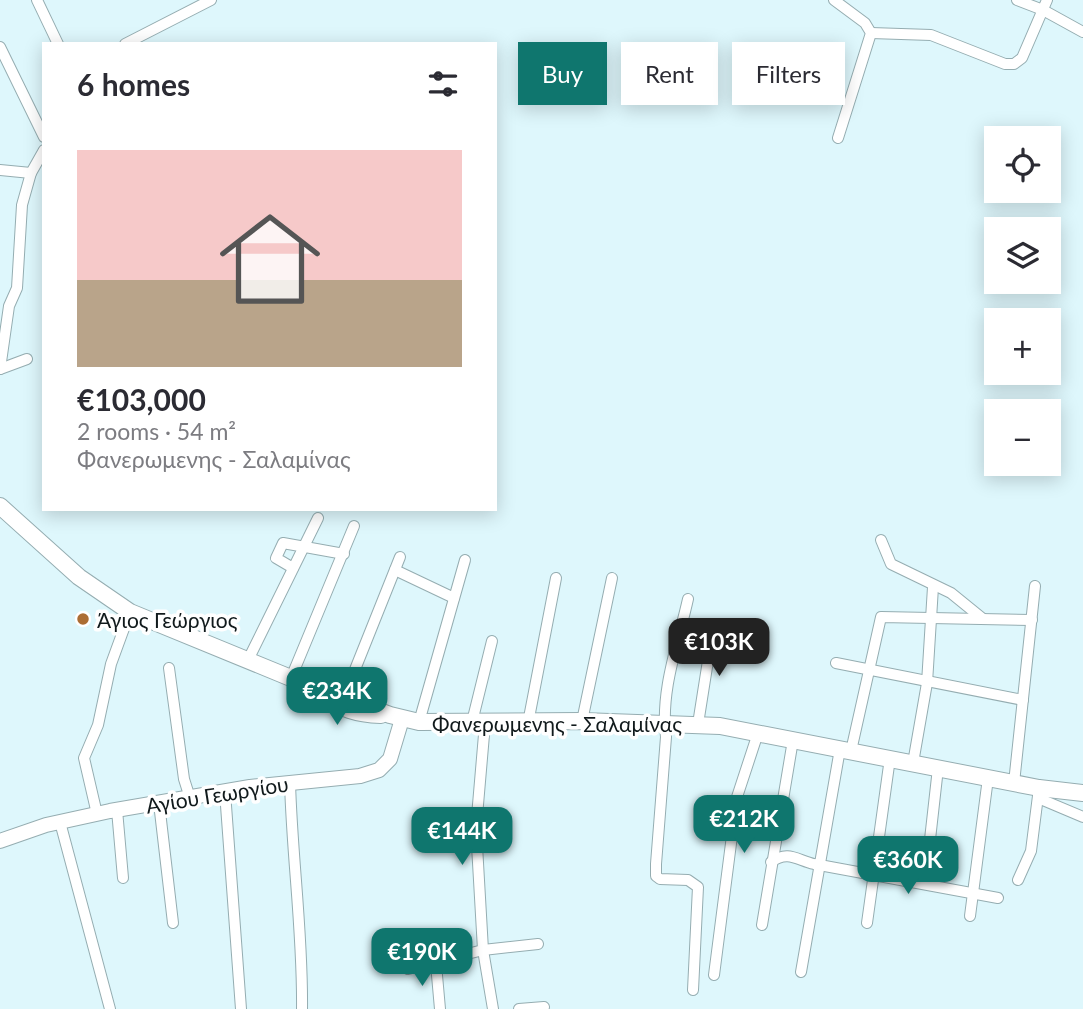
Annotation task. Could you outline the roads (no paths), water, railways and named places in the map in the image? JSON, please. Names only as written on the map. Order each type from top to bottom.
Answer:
[{"type":"main road","name":"Φανερωμενης - Σαλαμίνας","points":[[0,506],[79,577],[130,612],[297,681],[396,717],[419,722],[582,721],[698,724],[758,733],[1014,783],[1038,793],[1083,793]]},
{"type":"main road","points":[[297,681],[341,708],[358,714],[396,717]]},
{"type":"street","points":[[37,0],[57,42]]},
{"type":"street","points":[[129,42],[211,0]]},
{"type":"street","points":[[834,0],[864,23],[871,33]]},
{"type":"street","points":[[1017,0],[1045,5],[1083,32]]},
{"type":"street","points":[[871,33],[931,35],[1005,64],[1014,64],[1022,58],[1045,5]]},
{"type":"street","points":[[838,138],[871,33]]},
{"type":"street","points":[[0,47],[42,132]]},
{"type":"street","points":[[27,359],[0,369],[5,309],[17,288],[22,205],[31,173],[42,154]]},
{"type":"street","points":[[2,169],[31,173]]},
{"type":"street","points":[[248,660],[318,518]]},
{"type":"street","points":[[297,681],[354,526]]},
{"type":"street","points":[[881,540],[891,564],[954,596],[983,619]]},
{"type":"street","points":[[293,568],[276,558],[280,547],[287,542],[344,554]]},
{"type":"street","points":[[344,697],[400,556]]},
{"type":"street","points":[[419,722],[465,560]]},
{"type":"street","points":[[395,570],[454,598]]},
{"type":"street","points":[[528,723],[556,578]]},
{"type":"street","points":[[582,721],[612,578]]},
{"type":"street","points":[[1014,783],[1035,586]]},
{"type":"street","points":[[913,763],[927,683],[933,587]]},
{"type":"street","points":[[688,600],[662,722],[666,737],[656,876],[660,879],[688,880],[698,887],[693,990]]},
{"type":"street","points":[[97,814],[85,758],[98,725],[111,664],[130,612]]},
{"type":"street","points":[[801,972],[846,750],[870,669],[881,617],[1032,620]]},
{"type":"street","points":[[698,724],[713,629]]},
{"type":"street","points":[[492,641],[479,723],[476,828],[483,950],[493,1009]]},
{"type":"street","points":[[836,663],[1023,700]]},
{"type":"street","points":[[169,668],[184,779],[190,798]]},
{"type":"street","name":"Αγίου Γεωργίου","points":[[0,841],[60,822],[117,810],[290,782],[360,776],[379,770],[390,759],[397,744],[396,717]]},
{"type":"street","points":[[714,975],[738,790],[758,733]]},
{"type":"street","points":[[762,925],[793,740]]},
{"type":"street","points":[[867,923],[890,758]]},
{"type":"street","points":[[925,884],[938,768]]},
{"type":"street","points":[[970,916],[988,778]]},
{"type":"street","points":[[290,782],[294,874],[302,934],[302,1009]]},
{"type":"street","points":[[225,792],[241,1009]]},
{"type":"street","points":[[1018,880],[1031,851],[1038,793],[1083,817]]},
{"type":"street","points":[[159,803],[173,923]]},
{"type":"street","points":[[117,810],[123,878]]},
{"type":"street","points":[[60,822],[110,1009]]},
{"type":"street","points":[[771,862],[783,855],[822,865],[998,898]]},
{"type":"street","points":[[408,969],[483,950],[538,944]]},
{"type":"street","points":[[436,964],[440,1009]]},
{"type":"street","points":[[519,1009],[544,1007]]},
{"type":"place","name":"Άγιος Γεώργιος","points":[[83,619]]}]
